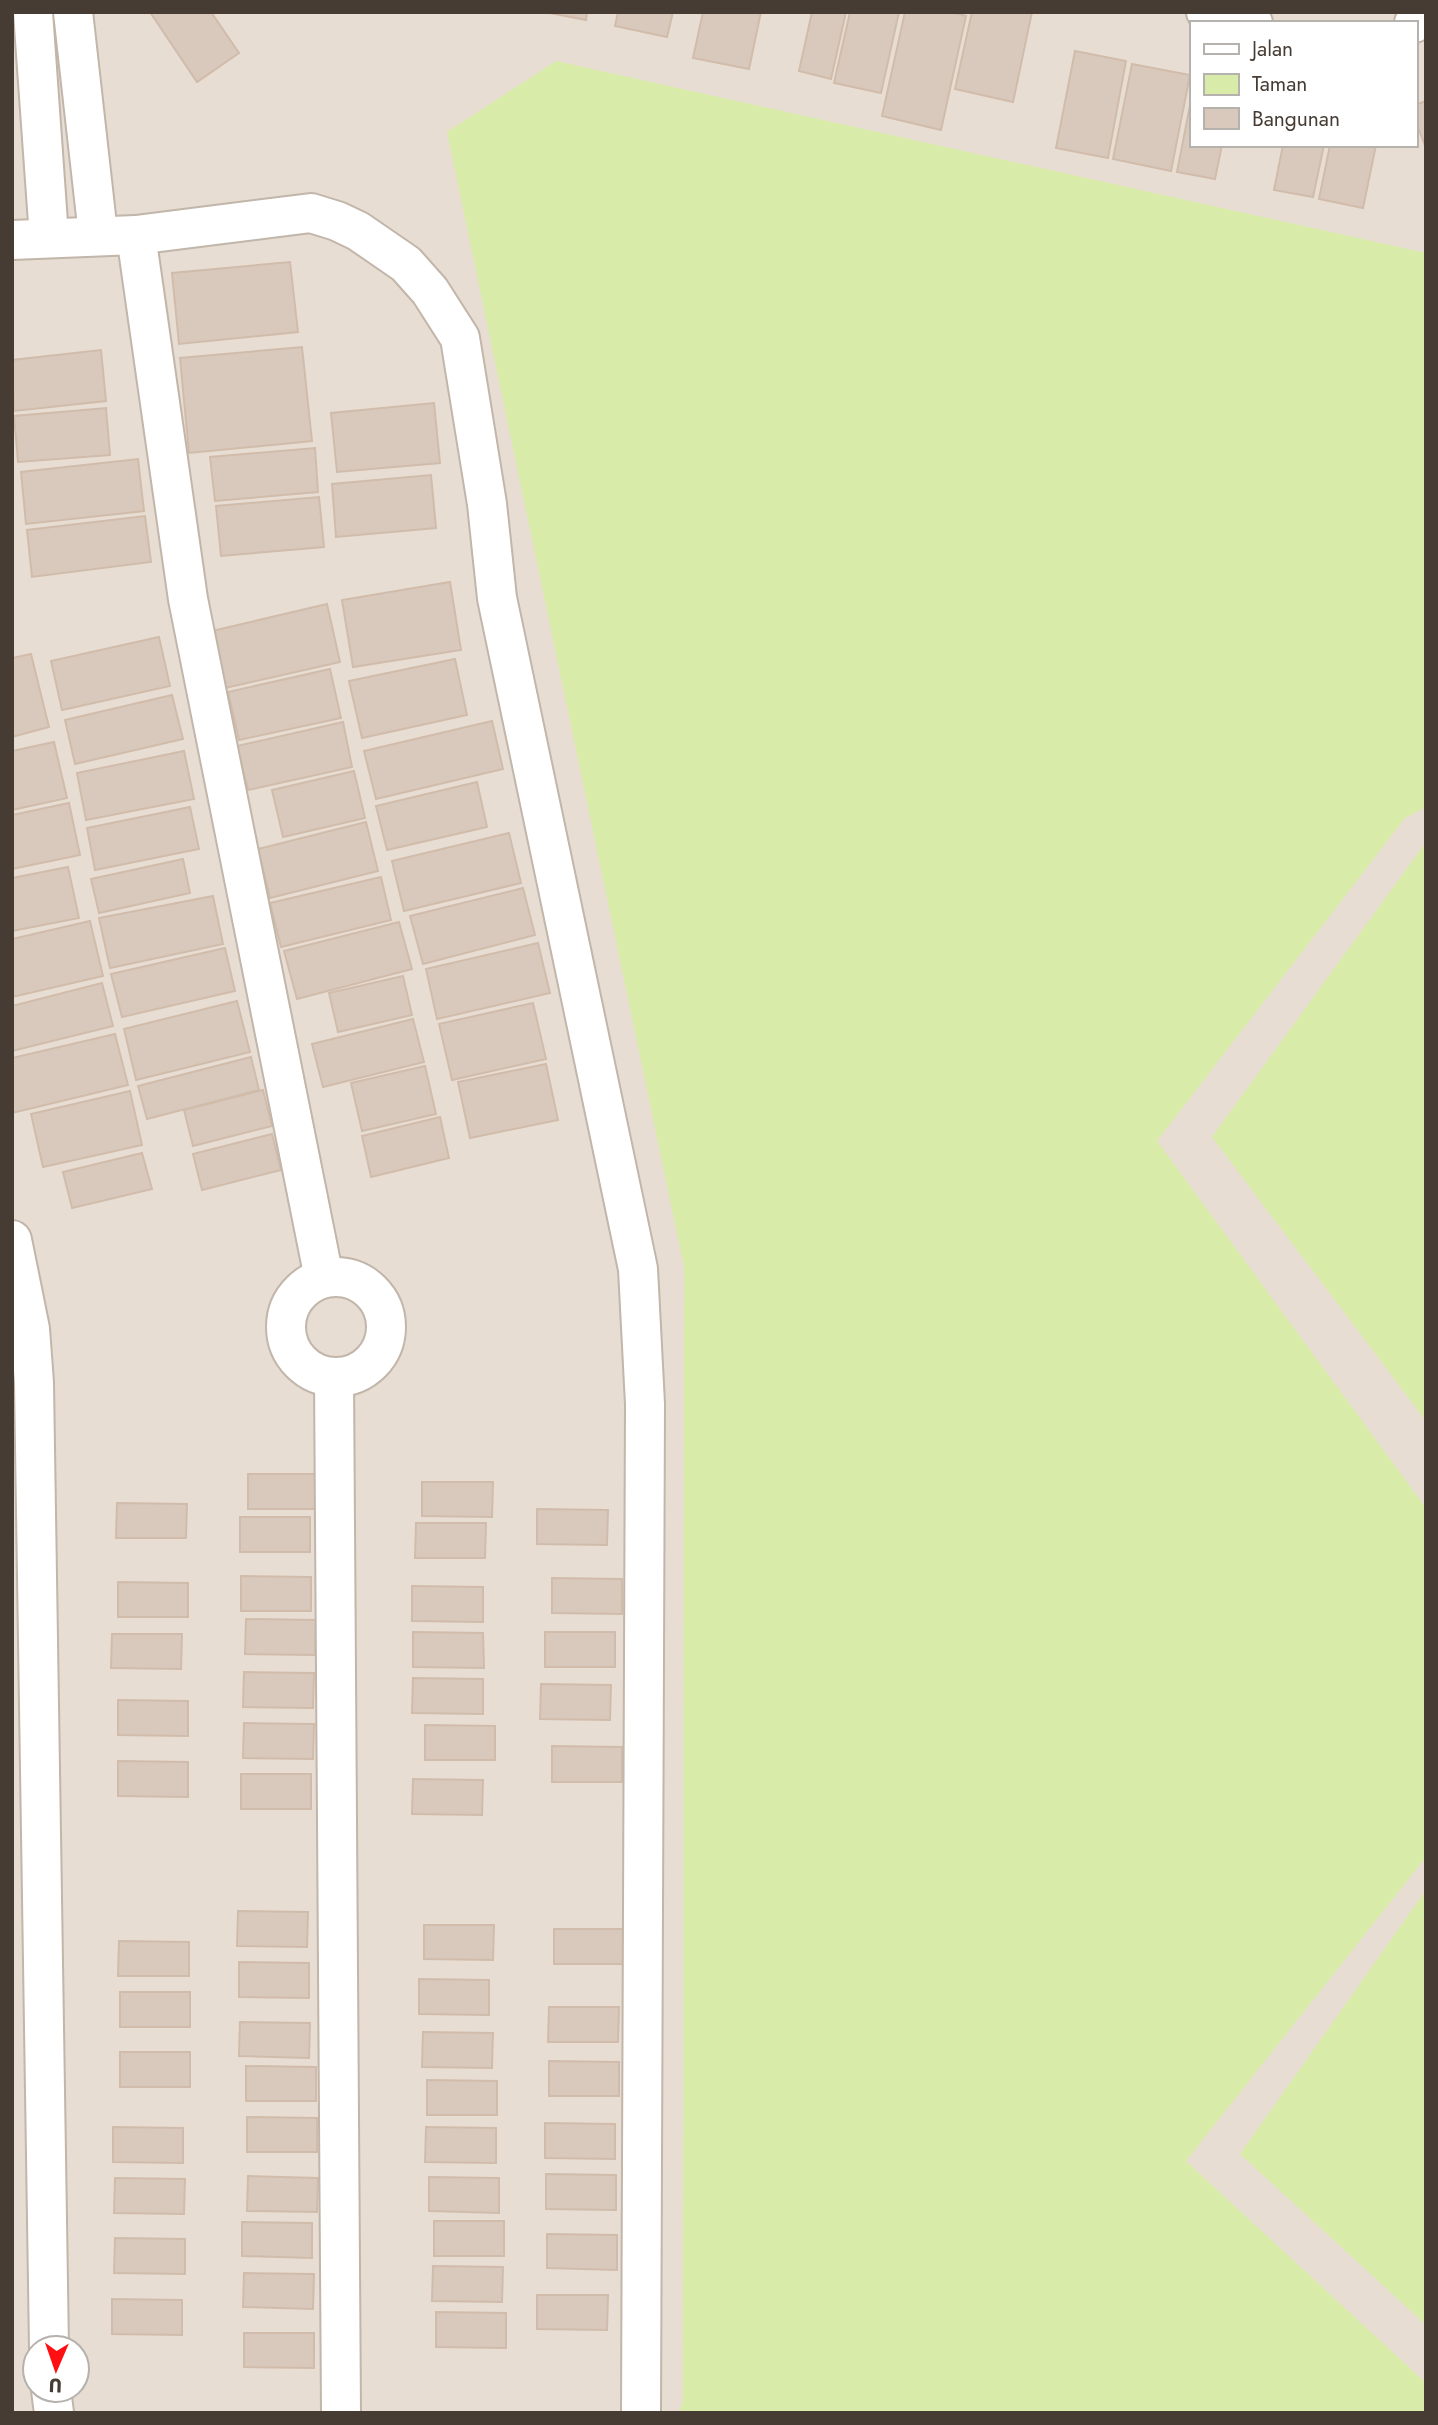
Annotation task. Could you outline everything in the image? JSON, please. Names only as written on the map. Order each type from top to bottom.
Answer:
[{"type":"street","points":[[33,12],[30,238],[136,234],[311,213],[337,220],[406,264],[430,291],[460,338],[487,504],[497,598],[638,1269],[645,1404],[641,2413]]},
{"type":"street","points":[[73,12],[98,234]]},
{"type":"street","points":[[1206,12],[1244,21]]},
{"type":"street","points":[[136,234],[188,599],[324,1278]]},
{"type":"street","points":[[12,1240],[30,1329],[34,1383],[49,2334]]},
{"type":"street","points":[[324,1278],[349,1278],[371,1289],[384,1310],[387,1334],[378,1356],[359,1372],[334,1377],[317,1373],[302,1363],[291,1349],[286,1332],[288,1314],[295,1298],[308,1285],[324,1278]]},
{"type":"street","points":[[334,1377],[341,2413]]},
{"type":"shaded area","points":[[12,12],[1426,12],[1426,2413],[12,2413]]},
{"type":"green space","points":[[556,61],[1426,253],[1426,807],[1405,818],[1157,1141],[1426,1508],[1426,1857],[1186,2161],[1426,2383],[1426,2413],[679,2413],[683,2401],[684,1267],[447,132]]},
{"type":"green space","points":[[1426,842],[1426,1421],[1212,1137]]},
{"type":"green space","points":[[1426,1890],[1426,2325],[1240,2154]]},
{"type":"building","points":[[150,12],[211,12],[239,53],[197,82]]},
{"type":"building","points":[[545,12],[587,12],[586,20]]},
{"type":"building","points":[[618,12],[673,12],[667,37],[615,26]]},
{"type":"building","points":[[703,12],[761,12],[749,69],[693,58]]},
{"type":"building","points":[[812,12],[846,12],[831,79],[799,71]]},
{"type":"building","points":[[850,12],[899,12],[881,93],[834,83]]},
{"type":"building","points":[[905,12],[951,12],[966,16],[941,130],[882,116]]},
{"type":"building","points":[[972,12],[1032,12],[1013,102],[955,89]]},
{"type":"building","points":[[1075,51],[1126,61],[1108,158],[1056,148]]},
{"type":"building","points":[[1132,64],[1190,75],[1171,171],[1113,159]]},
{"type":"building","points":[[1426,101],[1426,148],[1417,125],[1417,104]]},
{"type":"building","points":[[1190,105],[1190,147],[1222,147],[1215,179],[1177,172]]},
{"type":"building","points":[[1283,147],[1324,147],[1313,197],[1274,190]]},
{"type":"building","points":[[1330,147],[1376,147],[1363,208],[1319,199]]},
{"type":"building","points":[[290,262],[298,332],[179,344],[172,273]]},
{"type":"building","points":[[302,347],[312,441],[189,453],[180,358]]},
{"type":"building","points":[[101,350],[106,401],[14,411],[12,360]]},
{"type":"building","points":[[434,403],[440,463],[337,472],[331,413]]},
{"type":"building","points":[[106,408],[110,455],[18,462],[14,416]]},
{"type":"building","points":[[315,448],[318,492],[215,501],[210,457]]},
{"type":"building","points":[[138,459],[144,511],[26,524],[21,472]]},
{"type":"building","points":[[431,475],[436,528],[336,537],[332,484]]},
{"type":"building","points":[[319,497],[324,547],[221,556],[216,506]]},
{"type":"building","points":[[145,516],[151,562],[32,577],[27,530]]},
{"type":"building","points":[[450,582],[461,650],[353,667],[342,600]]},
{"type":"building","points":[[327,604],[340,662],[225,688],[212,631]]},
{"type":"building","points":[[159,637],[170,686],[62,710],[51,661]]},
{"type":"building","points":[[31,654],[49,727],[12,737],[12,658]]},
{"type":"building","points":[[455,659],[467,715],[362,738],[349,681]]},
{"type":"building","points":[[330,669],[341,718],[239,740],[228,692]]},
{"type":"building","points":[[172,695],[183,739],[75,764],[65,720]]},
{"type":"building","points":[[492,721],[503,769],[376,799],[364,751]]},
{"type":"building","points":[[343,722],[352,767],[248,790],[237,746]]},
{"type":"building","points":[[54,742],[67,798],[12,810],[12,751]]},
{"type":"building","points":[[184,751],[194,799],[86,820],[77,773]]},
{"type":"building","points":[[354,771],[365,818],[283,837],[272,790]]},
{"type":"building","points":[[477,782],[487,827],[387,850],[376,806]]},
{"type":"building","points":[[69,803],[80,855],[12,869],[12,815]]},
{"type":"building","points":[[190,807],[199,849],[95,870],[87,828]]},
{"type":"building","points":[[366,822],[378,871],[270,898],[258,849]]},
{"type":"building","points":[[509,833],[521,883],[404,911],[392,861]]},
{"type":"building","points":[[183,859],[190,893],[99,913],[91,879]]},
{"type":"building","points":[[68,867],[79,918],[12,931],[12,878]]},
{"type":"building","points":[[381,877],[391,920],[281,947],[270,903]]},
{"type":"building","points":[[523,888],[535,935],[423,964],[410,916]]},
{"type":"building","points":[[213,896],[223,944],[110,968],[99,918]]},
{"type":"building","points":[[90,921],[103,976],[12,997],[12,939]]},
{"type":"building","points":[[399,922],[412,969],[297,999],[284,951]]},
{"type":"building","points":[[538,943],[550,993],[437,1019],[426,969]]},
{"type":"building","points":[[225,948],[235,991],[122,1017],[111,974]]},
{"type":"building","points":[[403,976],[412,1015],[338,1032],[329,993]]},
{"type":"building","points":[[102,983],[113,1026],[12,1051],[12,1006]]},
{"type":"building","points":[[237,1001],[250,1052],[136,1080],[124,1029]]},
{"type":"building","points":[[533,1003],[546,1059],[452,1080],[439,1024]]},
{"type":"building","points":[[413,1019],[424,1062],[323,1087],[312,1044]]},
{"type":"building","points":[[115,1034],[128,1085],[12,1113],[12,1058]]},
{"type":"building","points":[[251,1057],[259,1090],[147,1119],[138,1086]]},
{"type":"building","points":[[546,1064],[558,1120],[470,1138],[458,1082]]},
{"type":"building","points":[[425,1066],[436,1114],[362,1131],[351,1083]]},
{"type":"building","points":[[263,1090],[272,1126],[193,1146],[184,1110]]},
{"type":"building","points":[[130,1091],[142,1145],[43,1167],[31,1114]]},
{"type":"building","points":[[440,1117],[449,1158],[371,1177],[362,1136]]},
{"type":"building","points":[[272,1134],[281,1170],[202,1190],[193,1154]]},
{"type":"building","points":[[142,1153],[152,1189],[72,1208],[63,1172]]},
{"type":"building","points":[[248,1474],[318,1474],[318,1509],[248,1509]]},
{"type":"building","points":[[422,1482],[493,1482],[492,1517],[422,1516]]},
{"type":"building","points":[[117,1503],[187,1504],[186,1538],[116,1538]]},
{"type":"building","points":[[537,1509],[608,1510],[607,1545],[537,1544]]},
{"type":"building","points":[[240,1517],[310,1517],[310,1552],[240,1552]]},
{"type":"building","points":[[416,1523],[486,1523],[485,1558],[415,1558]]},
{"type":"building","points":[[241,1576],[311,1577],[311,1611],[241,1611]]},
{"type":"building","points":[[552,1578],[622,1579],[622,1614],[552,1613]]},
{"type":"building","points":[[118,1582],[188,1583],[188,1617],[118,1617]]},
{"type":"building","points":[[412,1586],[483,1587],[483,1622],[412,1621]]},
{"type":"building","points":[[246,1619],[316,1620],[315,1655],[245,1654]]},
{"type":"building","points":[[413,1632],[483,1633],[484,1668],[413,1667]]},
{"type":"building","points":[[545,1632],[615,1632],[615,1667],[545,1667]]},
{"type":"building","points":[[112,1634],[182,1634],[181,1669],[111,1668]]},
{"type":"building","points":[[244,1672],[314,1673],[313,1708],[243,1707]]},
{"type":"building","points":[[413,1678],[483,1679],[483,1714],[412,1713]]},
{"type":"building","points":[[541,1684],[611,1685],[610,1720],[540,1719]]},
{"type":"building","points":[[118,1700],[188,1701],[188,1736],[118,1735]]},
{"type":"building","points":[[244,1723],[314,1724],[313,1759],[243,1758]]},
{"type":"building","points":[[425,1725],[495,1726],[495,1760],[425,1760]]},
{"type":"building","points":[[552,1746],[622,1747],[622,1782],[552,1782]]},
{"type":"building","points":[[118,1761],[188,1762],[188,1797],[118,1796]]},
{"type":"building","points":[[241,1774],[311,1774],[311,1809],[241,1809]]},
{"type":"building","points":[[413,1779],[483,1780],[482,1815],[412,1814]]},
{"type":"building","points":[[238,1911],[308,1912],[307,1947],[237,1946]]},
{"type":"building","points":[[424,1925],[494,1925],[493,1960],[424,1959]]},
{"type":"building","points":[[554,1929],[624,1929],[624,1964],[554,1964]]},
{"type":"building","points":[[119,1941],[189,1942],[189,1976],[118,1976]]},
{"type":"building","points":[[239,1962],[309,1963],[309,1998],[239,1997]]},
{"type":"building","points":[[419,1979],[489,1980],[489,2015],[419,2014]]},
{"type":"building","points":[[120,1992],[190,1992],[190,2027],[120,2027]]},
{"type":"building","points":[[549,2007],[619,2007],[618,2042],[548,2042]]},
{"type":"building","points":[[240,2022],[310,2023],[309,2058],[239,2056]]},
{"type":"building","points":[[423,2032],[493,2033],[492,2068],[422,2067]]},
{"type":"building","points":[[120,2052],[190,2052],[190,2087],[120,2087]]},
{"type":"building","points":[[549,2061],[619,2062],[619,2096],[549,2096]]},
{"type":"building","points":[[246,2066],[316,2067],[316,2101],[246,2101]]},
{"type":"building","points":[[427,2080],[497,2081],[497,2115],[427,2115]]},
{"type":"building","points":[[247,2117],[317,2118],[317,2152],[247,2152]]},
{"type":"building","points":[[545,2123],[615,2124],[615,2159],[545,2158]]},
{"type":"building","points":[[113,2127],[183,2128],[183,2163],[113,2162]]},
{"type":"building","points":[[426,2127],[496,2128],[496,2163],[425,2162]]},
{"type":"building","points":[[546,2174],[616,2175],[616,2210],[546,2209]]},
{"type":"building","points":[[248,2176],[318,2178],[317,2212],[247,2211]]},
{"type":"building","points":[[429,2177],[499,2178],[499,2213],[429,2211]]},
{"type":"building","points":[[115,2178],[185,2179],[184,2214],[114,2213]]},
{"type":"building","points":[[434,2221],[504,2221],[504,2256],[434,2256]]},
{"type":"building","points":[[242,2222],[312,2223],[312,2258],[242,2256]]},
{"type":"building","points":[[547,2234],[617,2235],[617,2270],[547,2268]]},
{"type":"building","points":[[115,2238],[185,2239],[185,2274],[114,2273]]},
{"type":"building","points":[[433,2266],[503,2267],[502,2302],[432,2301]]},
{"type":"building","points":[[244,2273],[314,2274],[313,2309],[243,2307]]},
{"type":"building","points":[[537,2295],[608,2295],[607,2330],[537,2329]]},
{"type":"building","points":[[112,2299],[182,2300],[182,2335],[112,2334]]},
{"type":"building","points":[[436,2312],[506,2313],[506,2348],[436,2347]]},
{"type":"building","points":[[244,2333],[314,2333],[314,2368],[244,2367]]}]
